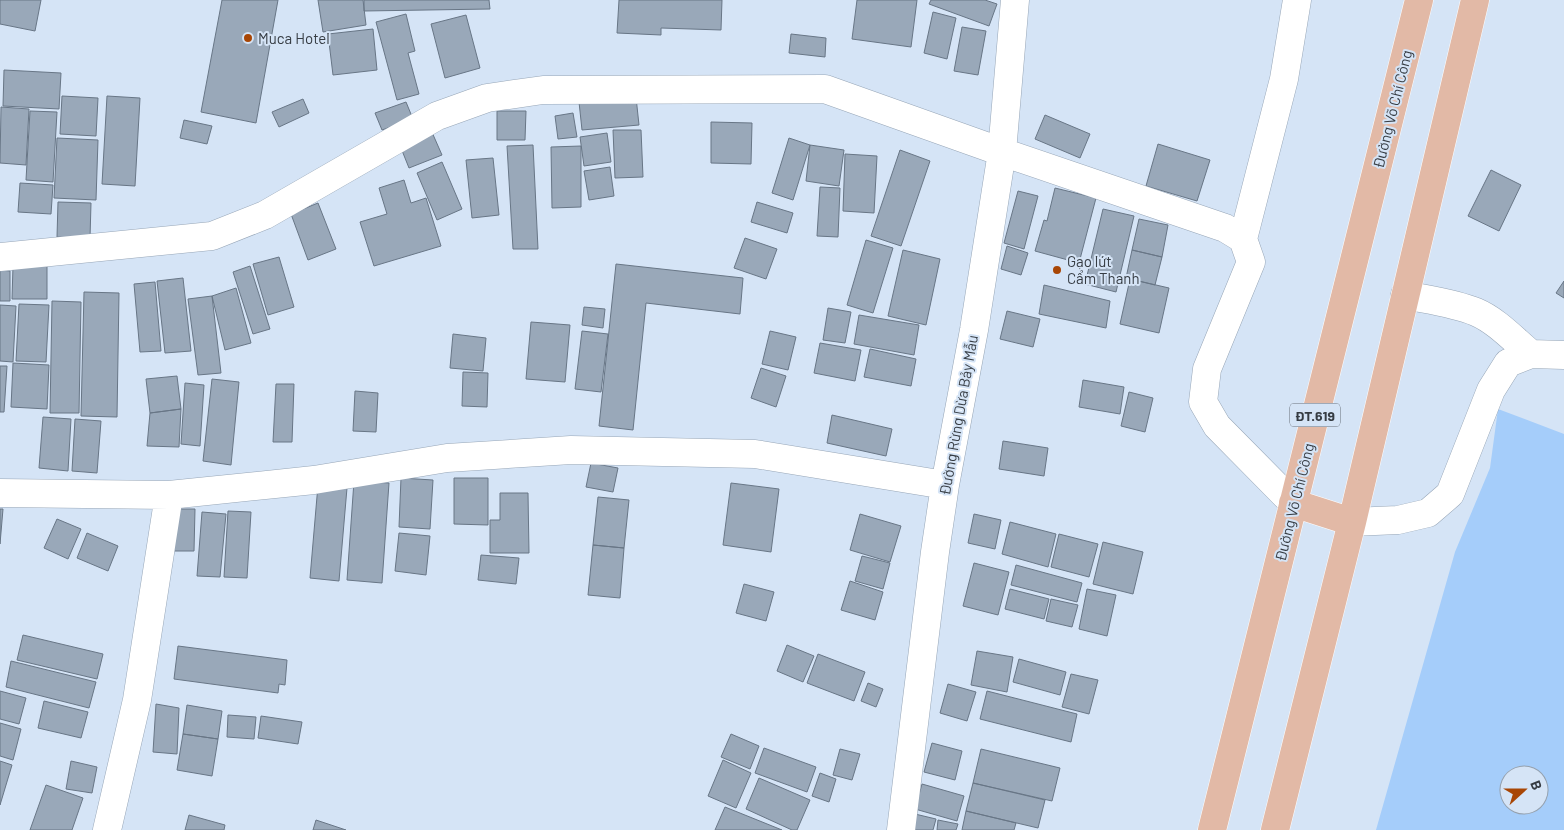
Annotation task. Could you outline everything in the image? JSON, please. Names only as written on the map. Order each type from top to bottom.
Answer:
[{"type":"main road","name":"Đường Võ Chí Công","points":[[1212,830],[1419,0]]},
{"type":"main road","points":[[1275,830],[1352,522],[1475,0]]},
{"type":"main road","points":[[1293,503],[1352,522]]},
{"type":"street","name":"Đường Rừng Dừa Bảy Mẫu","points":[[902,830],[935,552],[945,485],[974,330],[1002,152],[1014,0]]},
{"type":"street","points":[[1242,239],[1284,79],[1297,0]]},
{"type":"street","points":[[0,256],[212,236],[264,215],[437,116],[487,98],[543,90],[825,89],[1225,228],[1242,239],[1251,262],[1207,369],[1203,402],[1217,426],[1293,503]]},
{"type":"street","points":[[1405,295],[1477,312],[1492,321],[1531,354]]},
{"type":"street","points":[[1352,522],[1398,520],[1428,513],[1450,494],[1491,390],[1508,363],[1531,354],[1564,355]]},
{"type":"street","points":[[0,493],[169,495],[314,480],[447,458],[571,450],[755,454],[945,485]]},
{"type":"street","points":[[107,830],[137,700],[169,495]]},
{"type":"water","points":[[1498,409],[1564,434],[1564,830],[1376,830],[1455,552],[1490,468]]},
{"type":"building","points":[[0,0],[41,0],[35,31],[0,24]]},
{"type":"building","points":[[222,0],[278,0],[256,123],[201,112]]},
{"type":"building","points":[[318,0],[363,0],[366,25],[323,32]]},
{"type":"building","points":[[364,0],[489,0],[490,9],[364,11]]},
{"type":"building","points":[[619,0],[722,0],[721,30],[661,28],[661,35],[617,33]]},
{"type":"building","points":[[857,0],[917,0],[911,47],[852,39]]},
{"type":"building","points":[[931,0],[985,0],[997,4],[989,26],[929,4]]},
{"type":"building","points":[[933,12],[956,18],[947,59],[924,53]]},
{"type":"building","points":[[406,14],[415,51],[408,53],[419,94],[397,100],[376,22]]},
{"type":"building","points":[[466,15],[480,68],[445,78],[431,24]]},
{"type":"building","points":[[962,27],[986,31],[978,75],[954,71]]},
{"type":"building","points":[[373,29],[377,70],[333,75],[328,34]]},
{"type":"building","points":[[791,34],[826,38],[825,57],[789,53]]},
{"type":"building","points":[[4,70],[61,73],[59,109],[3,106]]},
{"type":"building","points":[[62,96],[98,98],[96,136],[60,134]]},
{"type":"building","points":[[107,96],[140,98],[135,186],[102,184]]},
{"type":"building","points":[[636,97],[639,125],[582,130],[579,102]]},
{"type":"building","points":[[303,99],[309,113],[279,127],[272,112]]},
{"type":"building","points":[[406,102],[413,119],[382,130],[375,113]]},
{"type":"building","points":[[1,107],[29,109],[26,165],[0,163]]},
{"type":"building","points":[[30,111],[57,112],[53,182],[26,180]]},
{"type":"building","points":[[497,111],[526,111],[525,140],[497,140]]},
{"type":"building","points":[[573,113],[577,137],[558,139],[555,116]]},
{"type":"building","points":[[1045,115],[1090,134],[1080,158],[1035,139]]},
{"type":"building","points":[[184,120],[212,126],[207,144],[180,138]]},
{"type":"building","points":[[711,122],[752,123],[751,164],[711,163]]},
{"type":"building","points":[[431,130],[442,155],[409,168],[399,143]]},
{"type":"building","points":[[613,130],[641,130],[643,177],[615,178]]},
{"type":"building","points":[[607,133],[611,162],[584,166],[580,137]]},
{"type":"building","points":[[57,138],[98,140],[96,200],[54,198]]},
{"type":"building","points":[[789,138],[810,145],[793,200],[772,193]]},
{"type":"building","points":[[1158,144],[1210,160],[1197,201],[1146,186]]},
{"type":"building","points":[[533,145],[538,249],[513,249],[507,146]]},
{"type":"building","points":[[810,145],[844,150],[839,186],[806,181]]},
{"type":"building","points":[[581,146],[581,207],[552,208],[551,147]]},
{"type":"building","points":[[900,150],[930,161],[901,246],[871,236]]},
{"type":"building","points":[[845,154],[877,156],[874,213],[843,211]]},
{"type":"building","points":[[493,158],[499,215],[472,218],[466,160]]},
{"type":"building","points":[[442,162],[462,209],[437,220],[417,173]]},
{"type":"building","points":[[610,167],[614,196],[589,200],[584,171]]},
{"type":"building","points":[[1491,170],[1521,185],[1499,231],[1468,216]]},
{"type":"building","points":[[404,180],[411,203],[426,198],[441,246],[374,266],[360,222],[387,214],[379,188]]},
{"type":"building","points":[[20,183],[53,185],[51,214],[18,212]]},
{"type":"building","points":[[820,187],[840,188],[838,237],[817,236]]},
{"type":"building","points":[[1055,188],[1096,198],[1079,263],[1035,251],[1044,220],[1047,221]]},
{"type":"building","points":[[1018,191],[1038,196],[1024,249],[1004,243]]},
{"type":"building","points":[[58,202],[91,203],[90,238],[57,237]]},
{"type":"building","points":[[757,202],[793,213],[787,233],[751,222]]},
{"type":"building","points":[[318,203],[336,249],[308,260],[291,214]]},
{"type":"building","points":[[1103,209],[1134,216],[1116,292],[1085,284]]},
{"type":"building","points":[[1139,219],[1168,225],[1162,257],[1132,250]]},
{"type":"building","points":[[745,238],[777,249],[766,279],[734,268]]},
{"type":"building","points":[[866,240],[893,248],[873,313],[847,305]]},
{"type":"building","points":[[1007,246],[1028,253],[1021,275],[1001,269]]},
{"type":"building","points":[[903,250],[940,259],[926,325],[888,316]]},
{"type":"building","points":[[1132,250],[1162,257],[1155,285],[1126,278]]},
{"type":"building","points":[[279,257],[294,307],[268,315],[253,264]]},
{"type":"building","points":[[616,264],[743,278],[740,314],[646,303],[633,430],[599,426]]},
{"type":"building","points":[[13,266],[47,266],[47,299],[12,299]]},
{"type":"building","points":[[250,266],[270,329],[253,334],[233,272]]},
{"type":"building","points":[[0,270],[10,271],[10,301],[0,301]]},
{"type":"building","points":[[183,278],[191,351],[165,353],[157,281]]},
{"type":"building","points":[[1130,279],[1169,288],[1159,333],[1120,324]]},
{"type":"building","points":[[1564,281],[1564,298],[1556,293]]},
{"type":"building","points":[[155,282],[161,351],[140,352],[134,284]]},
{"type":"building","points":[[1044,285],[1110,301],[1106,328],[1039,314]]},
{"type":"building","points":[[236,288],[251,343],[225,350],[212,296]]},
{"type":"building","points":[[84,292],[119,293],[117,417],[81,416]]},
{"type":"building","points":[[212,296],[221,373],[198,375],[188,299]]},
{"type":"building","points":[[52,301],[81,302],[79,413],[50,413]]},
{"type":"building","points":[[19,304],[49,305],[46,362],[16,361]]},
{"type":"building","points":[[0,305],[16,306],[13,362],[0,361]]},
{"type":"building","points":[[584,307],[605,309],[603,328],[582,325]]},
{"type":"building","points":[[828,308],[851,312],[845,343],[823,340]]},
{"type":"building","points":[[1007,311],[1040,319],[1033,347],[1000,339]]},
{"type":"building","points":[[859,315],[919,325],[914,355],[854,344]]},
{"type":"building","points":[[531,322],[570,325],[565,382],[526,379]]},
{"type":"building","points":[[582,331],[608,334],[601,392],[575,389]]},
{"type":"building","points":[[770,331],[796,337],[788,370],[762,364]]},
{"type":"building","points":[[453,334],[486,338],[483,371],[450,368]]},
{"type":"building","points":[[820,343],[861,350],[855,381],[814,373]]},
{"type":"building","points":[[870,349],[916,359],[911,386],[864,377]]},
{"type":"building","points":[[13,363],[49,365],[47,409],[11,407]]},
{"type":"building","points":[[0,366],[7,366],[4,412],[0,412]]},
{"type":"building","points":[[761,368],[786,376],[776,407],[751,398]]},
{"type":"building","points":[[463,372],[488,373],[487,407],[462,406]]},
{"type":"building","points":[[177,376],[181,409],[150,413],[146,379]]},
{"type":"building","points":[[212,379],[239,382],[231,465],[203,461]]},
{"type":"building","points":[[1083,380],[1124,387],[1120,414],[1079,407]]},
{"type":"building","points":[[185,383],[204,385],[200,446],[181,444]]},
{"type":"building","points":[[276,384],[294,384],[292,442],[273,442]]},
{"type":"building","points":[[355,391],[378,393],[376,432],[353,431]]},
{"type":"building","points":[[1129,392],[1153,398],[1145,432],[1121,426]]},
{"type":"building","points":[[181,409],[179,447],[147,446],[150,413]]},
{"type":"building","points":[[832,415],[892,429],[886,456],[827,443]]},
{"type":"building","points":[[43,417],[71,419],[68,471],[39,468]]},
{"type":"building","points":[[75,419],[101,421],[97,473],[72,471]]},
{"type":"building","points":[[1003,441],[1048,448],[1044,476],[999,469]]},
{"type":"building","points":[[591,463],[618,468],[613,492],[586,487]]},
{"type":"building","points":[[401,478],[433,480],[430,529],[399,527]]},
{"type":"building","points":[[454,478],[488,478],[488,525],[454,524]]},
{"type":"building","points":[[354,481],[389,483],[382,583],[347,580]]},
{"type":"building","points":[[731,483],[779,489],[771,552],[723,545]]},
{"type":"building","points":[[318,485],[347,488],[339,581],[310,578]]},
{"type":"building","points":[[500,493],[528,493],[529,553],[490,553],[490,520],[500,520]]},
{"type":"building","points":[[598,497],[629,500],[624,548],[593,545]]},
{"type":"building","points":[[0,509],[3,509],[0,544]]},
{"type":"building","points":[[173,509],[195,509],[194,551],[172,551]]},
{"type":"building","points":[[228,511],[251,512],[247,578],[224,577]]},
{"type":"building","points":[[202,512],[226,514],[220,577],[197,576]]},
{"type":"building","points":[[860,514],[901,526],[890,562],[850,550]]},
{"type":"building","points":[[974,514],[1001,520],[995,549],[968,543]]},
{"type":"building","points":[[57,519],[81,529],[68,559],[44,548]]},
{"type":"building","points":[[1010,522],[1056,534],[1048,567],[1002,554]]},
{"type":"building","points":[[87,533],[118,546],[108,571],[77,558]]},
{"type":"building","points":[[399,533],[430,536],[426,575],[395,571]]},
{"type":"building","points":[[1059,534],[1098,544],[1089,577],[1051,567]]},
{"type":"building","points":[[1103,542],[1143,552],[1133,594],[1093,584]]},
{"type":"building","points":[[593,545],[624,548],[620,598],[588,595]]},
{"type":"building","points":[[481,555],[519,558],[516,584],[478,580]]},
{"type":"building","points":[[862,556],[890,563],[883,589],[855,581]]},
{"type":"building","points":[[974,563],[1009,572],[998,615],[963,606]]},
{"type":"building","points":[[1016,565],[1082,583],[1077,602],[1011,585]]},
{"type":"building","points":[[850,581],[883,592],[875,620],[841,610]]},
{"type":"building","points":[[744,584],[774,592],[766,621],[736,613]]},
{"type":"building","points":[[1010,589],[1049,599],[1044,619],[1005,609]]},
{"type":"building","points":[[1087,589],[1116,595],[1107,636],[1079,629]]},
{"type":"building","points":[[1051,599],[1078,605],[1072,627],[1046,621]]},
{"type":"building","points":[[23,635],[103,654],[97,679],[17,660]]},
{"type":"building","points":[[787,645],[814,656],[803,682],[777,671]]},
{"type":"building","points":[[178,646],[287,660],[285,685],[279,684],[278,693],[174,679]]},
{"type":"building","points":[[977,651],[1013,657],[1007,692],[971,685]]},
{"type":"building","points":[[818,654],[865,672],[854,701],[807,683]]},
{"type":"building","points":[[1019,659],[1066,672],[1060,695],[1013,682]]},
{"type":"building","points":[[11,661],[96,682],[89,708],[6,687]]},
{"type":"building","points":[[1071,674],[1098,680],[1089,714],[1062,707]]},
{"type":"building","points":[[868,683],[883,689],[876,707],[861,701]]},
{"type":"building","points":[[948,684],[976,692],[967,721],[940,713]]},
{"type":"building","points":[[0,691],[26,698],[19,724],[0,719]]},
{"type":"building","points":[[987,691],[1077,714],[1071,742],[980,719]]},
{"type":"building","points":[[44,701],[88,712],[81,738],[38,728]]},
{"type":"building","points":[[156,704],[179,708],[177,754],[153,752]]},
{"type":"building","points":[[187,705],[222,711],[218,739],[183,734]]},
{"type":"building","points":[[228,715],[256,717],[254,739],[227,737]]},
{"type":"building","points":[[261,716],[302,722],[298,744],[258,738]]},
{"type":"building","points":[[0,723],[21,729],[13,760],[0,756]]},
{"type":"building","points":[[183,734],[218,739],[212,776],[177,770]]},
{"type":"building","points":[[731,734],[759,746],[750,769],[721,757]]},
{"type":"building","points":[[932,743],[962,751],[955,780],[924,772]]},
{"type":"building","points":[[764,748],[816,767],[807,792],[755,773]]},
{"type":"building","points":[[840,749],[860,754],[852,780],[833,775]]},
{"type":"building","points":[[981,749],[1060,768],[1052,801],[973,783]]},
{"type":"building","points":[[723,760],[751,773],[736,808],[708,796]]},
{"type":"building","points":[[0,761],[12,765],[0,805]]},
{"type":"building","points":[[71,761],[97,767],[92,793],[66,789]]},
{"type":"building","points":[[820,773],[836,779],[829,802],[812,796]]},
{"type":"building","points":[[759,778],[810,800],[797,830],[792,830],[746,809]]},
{"type":"building","points":[[973,783],[1045,800],[1038,828],[966,811]]},
{"type":"building","points":[[922,784],[964,796],[957,821],[915,809]]},
{"type":"building","points":[[46,785],[83,798],[72,830],[30,830]]},
{"type":"building","points":[[725,807],[782,830],[715,830]]},
{"type":"building","points":[[966,811],[1016,823],[1014,830],[962,830]]},
{"type":"building","points":[[915,814],[936,819],[933,830],[911,830]]},
{"type":"building","points":[[189,815],[225,825],[224,830],[185,830]]},
{"type":"building","points":[[316,820],[346,830],[313,830]]},
{"type":"building","points":[[938,820],[958,824],[956,830],[937,830]]},
{"type":"place","name":"Muca Hotel","points":[[248,38]]},
{"type":"place","name":"Gạo lứt Cẩm Thanh","points":[[1057,270]]}]
